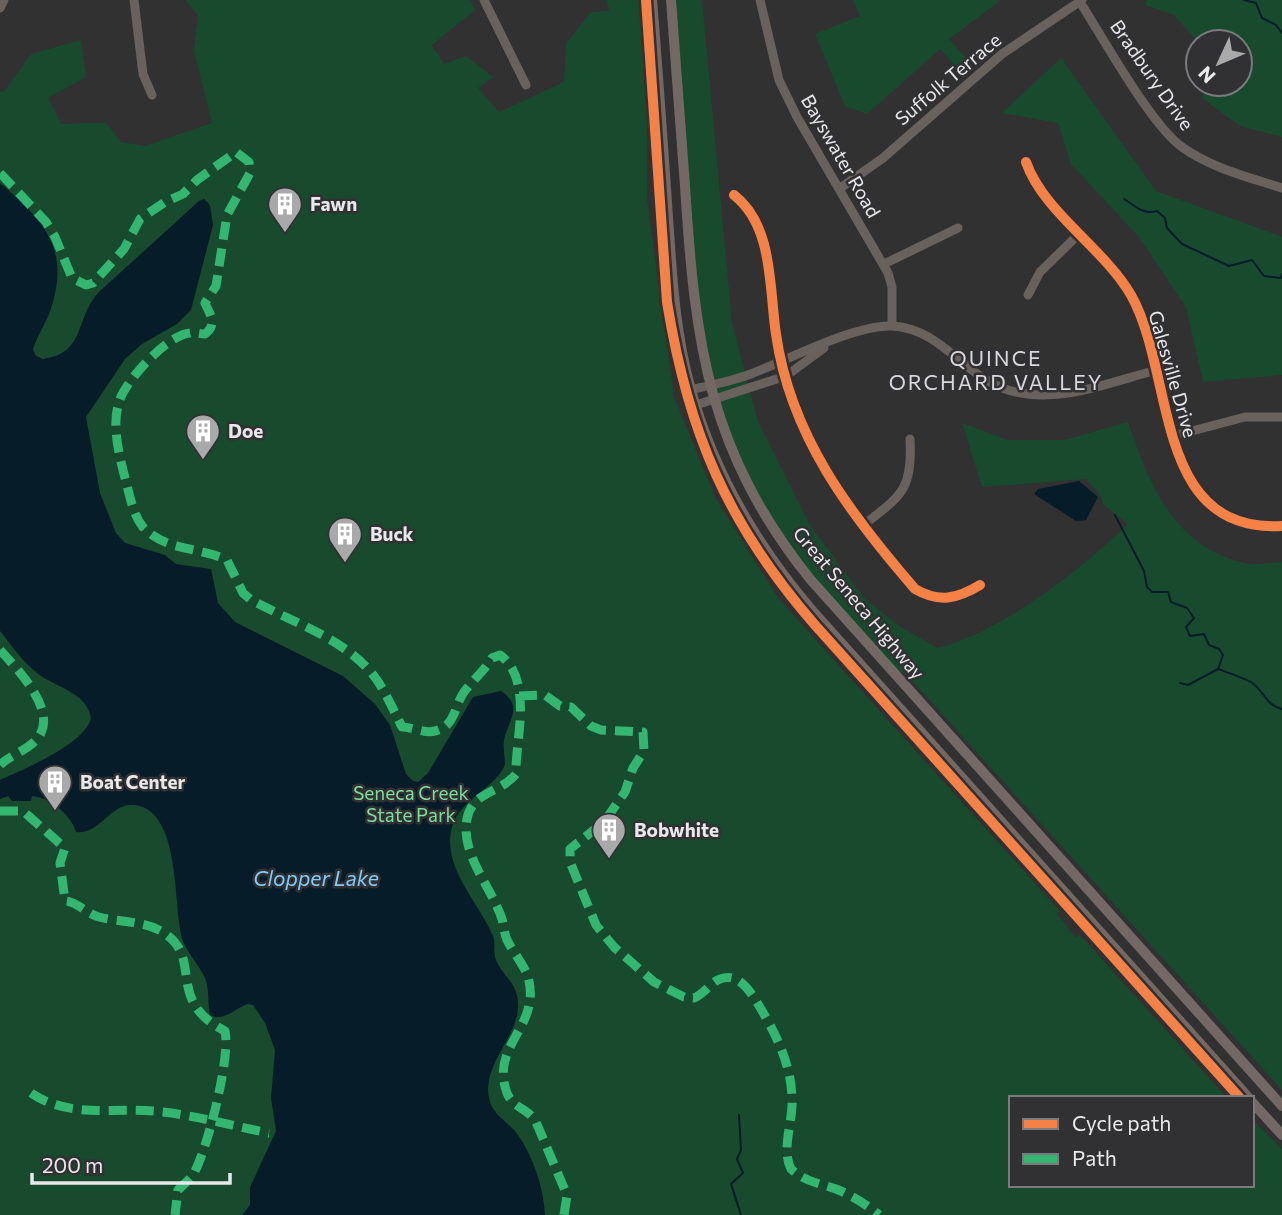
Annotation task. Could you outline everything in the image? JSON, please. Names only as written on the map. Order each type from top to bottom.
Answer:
[{"type":"main road","name":"Great Seneca Highway","points":[[652,0],[678,332],[696,405],[732,493],[786,579],[1247,1096]]},
{"type":"main road","name":"Great Seneca Highway","points":[[671,0],[693,295],[709,385],[746,480],[776,533],[810,579],[1282,1106]]},
{"type":"main road","points":[[1254,1104],[1282,1135]]},
{"type":"street","points":[[0,8],[4,0]]},
{"type":"street","points":[[134,0],[143,74],[152,95]]},
{"type":"street","points":[[484,0],[526,85]]},
{"type":"street","name":"Bayswater Road","points":[[760,0],[779,80],[797,117],[884,264],[892,287],[892,326]]},
{"type":"street","name":"Suffolk Terrace","points":[[839,189],[883,158],[1002,54],[1081,1]]},
{"type":"street","name":"Bradbury Drive","points":[[1081,1],[1162,128],[1180,146],[1204,161],[1282,188]]},
{"type":"street","name":"Galesville Drive","points":[[1026,162],[1034,184],[1109,264],[1130,295],[1145,325],[1173,436],[1188,480],[1210,505],[1251,525],[1282,526]]},
{"type":"street","points":[[734,195],[748,205],[762,237],[786,376],[813,450],[836,492],[861,527],[915,589],[926,596],[946,600],[980,585]]},
{"type":"street","points":[[884,264],[958,228]]},
{"type":"street","points":[[1028,295],[1040,272],[1080,233]]},
{"type":"street","points":[[691,390],[782,362],[848,333],[873,326],[911,328],[931,337],[984,379],[1024,394],[1064,394],[1157,370]]},
{"type":"street","points":[[696,405],[786,376],[831,342]]},
{"type":"street","name":"Galesville Drive","points":[[1173,436],[1245,417],[1282,417]]},
{"type":"street","points":[[861,527],[897,498],[906,486],[912,467],[910,439]]},
{"type":"green space","name":"Seneca Creek State Park","points":[[185,0],[470,0],[475,10],[432,45],[444,64],[466,56],[493,77],[478,88],[499,112],[564,82],[566,44],[591,12],[610,11],[606,0],[639,0],[647,74],[647,199],[674,397],[716,499],[778,598],[1060,911],[1057,914],[1076,938],[1080,935],[1225,1096],[1009,1096],[1009,1187],[1254,1187],[1254,1121],[1282,1149],[1282,1215],[0,1215],[0,91],[4,92],[31,54],[81,40],[86,77],[48,98],[61,124],[106,123],[121,142],[145,146],[212,123],[194,51],[198,15]]},
{"type":"green space","points":[[669,0],[702,0],[732,323],[758,422],[809,524],[864,598],[900,627],[938,648],[962,640],[1013,614],[1087,561],[1128,524],[1103,504],[1099,493],[1086,479],[982,487],[962,423],[1008,440],[1065,440],[1128,422],[1155,489],[1167,509],[1199,543],[1219,555],[1248,564],[1282,562],[1282,1090],[907,675],[885,664],[803,569],[737,462],[705,369]]},
{"type":"green space","points":[[853,0],[1001,0],[949,39],[974,68],[965,76],[940,49],[867,114],[845,106],[815,34],[860,16]]},
{"type":"green space","points":[[1147,0],[1282,0],[1282,137],[1240,126],[1202,98],[1254,98],[1254,28],[1186,28],[1174,15],[1145,5]]},
{"type":"green space","points":[[1061,58],[1156,191],[1282,237],[1282,375],[1203,382],[1186,307],[1139,237],[1071,164],[1058,123],[1002,113]]},
{"type":"water","name":"Clopper Lake","points":[[0,183],[42,225],[56,256],[58,273],[55,292],[49,314],[33,349],[35,355],[42,359],[56,356],[73,342],[86,312],[100,291],[199,201],[204,199],[210,205],[213,225],[191,310],[177,324],[142,344],[125,359],[86,417],[100,493],[116,533],[125,543],[165,555],[176,564],[211,569],[218,603],[235,622],[343,676],[375,704],[390,725],[406,774],[413,781],[418,782],[428,773],[473,697],[501,691],[511,701],[513,712],[504,743],[505,765],[493,781],[457,815],[450,839],[451,854],[462,883],[487,923],[493,936],[494,954],[498,964],[516,992],[516,1020],[490,1075],[489,1098],[496,1113],[515,1131],[532,1160],[540,1182],[545,1215],[242,1215],[250,1205],[250,1187],[276,1131],[271,1098],[275,1050],[265,1023],[253,1005],[247,1004],[220,1017],[210,1015],[205,978],[183,941],[172,861],[160,822],[148,810],[131,805],[117,810],[91,829],[76,832],[65,813],[53,803],[32,796],[31,801],[12,801],[8,796],[0,799],[0,780],[66,746],[78,737],[91,718],[88,709],[77,696],[37,673],[0,631]]},
{"type":"water","points":[[1079,481],[1098,497],[1086,520],[1076,521],[1034,494],[1038,489]]},
{"type":"waterway","points":[[1244,0],[1256,3],[1262,18],[1276,25],[1282,33]]},
{"type":"waterway","points":[[1124,199],[1143,211],[1157,211],[1165,218],[1167,228],[1182,244],[1229,266],[1252,260],[1264,276],[1281,278],[1282,274]]},
{"type":"waterway","points":[[1115,515],[1144,571],[1147,587],[1152,592],[1168,592],[1171,602],[1187,608],[1194,618],[1186,627],[1190,636],[1204,634],[1209,645],[1219,649],[1223,655],[1218,669],[1251,682],[1272,705],[1282,709]]},
{"type":"waterway","points":[[1180,683],[1188,685],[1218,669]]},
{"type":"waterway","points":[[739,1115],[741,1150],[737,1159],[743,1173],[731,1184],[741,1215]]},
{"type":"marked path","points":[[0,173],[46,222],[72,278],[86,285],[93,283],[124,249],[140,219],[165,202],[183,194],[197,180],[236,152],[249,162],[250,173],[227,215],[216,286],[205,303],[212,319],[211,327],[205,334],[181,336],[159,350],[138,371],[119,402],[117,442],[132,505],[143,527],[152,535],[172,545],[227,560],[243,593],[250,599],[335,642],[365,665],[377,680],[402,727],[427,732],[442,728],[451,720],[464,692],[492,658],[500,655],[510,666],[517,679],[520,695],[516,774],[475,803],[467,819],[466,832],[472,858],[497,907],[507,940],[528,977],[528,1009],[505,1062],[503,1076],[507,1093],[513,1102],[536,1122],[567,1195],[564,1215]]},
{"type":"marked path","points":[[0,650],[34,692],[43,717],[42,729],[36,740],[0,765]]},
{"type":"marked path","points":[[519,696],[545,695],[560,706],[571,707],[591,726],[601,730],[643,732],[644,751],[633,768],[625,792],[604,822],[570,849],[570,862],[596,925],[614,947],[654,982],[684,997],[694,998],[717,981],[726,978],[738,980],[747,989],[776,1037],[789,1074],[792,1108],[787,1153],[791,1169],[807,1179],[847,1194],[879,1215]]},
{"type":"marked path","points":[[0,811],[23,811],[65,848],[60,863],[65,901],[99,917],[142,924],[167,935],[177,945],[183,957],[190,994],[196,1007],[207,1019],[225,1031],[221,1082],[211,1126],[193,1175],[178,1190],[175,1215]]},
{"type":"marked path","points":[[31,1093],[62,1107],[162,1112],[269,1133]]},
{"type":"cycle path","points":[[646,0],[667,302],[687,394],[700,435],[735,513],[758,551],[815,625],[1238,1096]]},
{"type":"cycle path","points":[[1026,162],[1046,198],[1105,261],[1131,295],[1145,328],[1175,443],[1189,477],[1210,504],[1240,521],[1282,526]]},
{"type":"cycle path","points":[[734,195],[747,208],[763,241],[783,371],[794,406],[826,471],[868,532],[915,589],[940,598],[964,594],[980,585]]},
{"type":"place","name":"Fawn","points":[[285,234]]},
{"type":"place","name":"Doe","points":[[203,461]]},
{"type":"place","name":"Buck","points":[[345,564]]},
{"type":"place","name":"Boat Center","points":[[55,812]]},
{"type":"place","name":"Bobwhite","points":[[609,860]]},
{"type":"district","name":"QUINCE ORCHARD VALLEY","points":[[996,371]]}]
